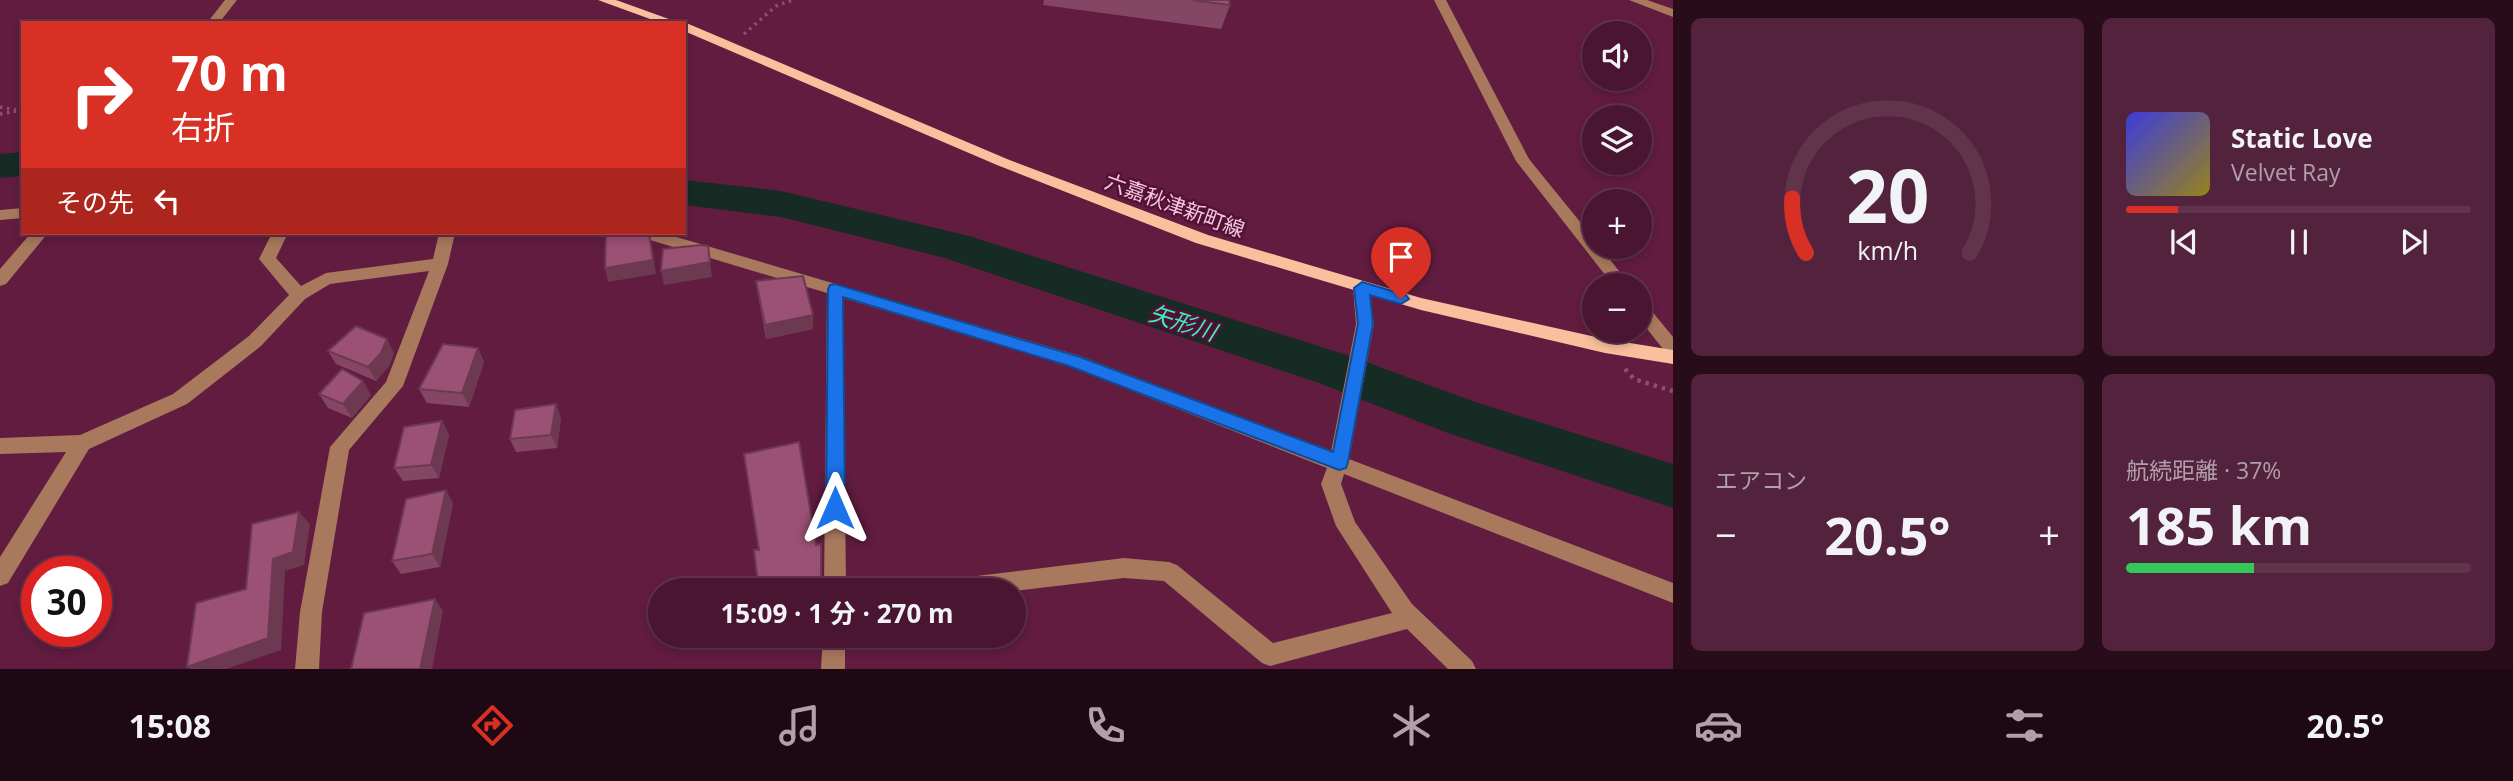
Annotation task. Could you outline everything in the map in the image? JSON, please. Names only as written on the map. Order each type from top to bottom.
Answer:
[{"type":"main road","name":"六嘉秋津新町線","points":[[604,0],[670,21]]},
{"type":"main road","name":"六嘉秋津新町線","points":[[686,27],[1002,162],[1189,234],[1421,304],[1605,346],[1673,357]]},
{"type":"street","points":[[215,21],[231,0]]},
{"type":"street","points":[[1440,0],[1523,161],[1612,273]]},
{"type":"street","points":[[1635,0],[1673,13]]},
{"type":"street","points":[[0,215],[21,213]]},
{"type":"street","points":[[0,280],[38,235]]},
{"type":"street","points":[[279,235],[267,259],[299,295]]},
{"type":"street","points":[[307,669],[311,612],[340,447],[394,386],[440,264],[447,235]]},
{"type":"street","points":[[653,235],[1074,361],[1673,593]]},
{"type":"street","points":[[0,446],[82,443],[180,399],[254,341],[299,295],[326,279],[440,264]]},
{"type":"street","points":[[1362,288],[1366,324],[1339,462],[1331,484],[1346,526],[1404,611],[1464,669]]},
{"type":"street","points":[[835,289],[835,578]]},
{"type":"street","points":[[1652,322],[1673,349]]},
{"type":"street","points":[[0,576],[82,443]]},
{"type":"street","points":[[1026,580],[1124,568],[1169,572],[1270,655],[1401,621],[1404,611]]},
{"type":"street","points":[[833,669],[834,648]]},
{"type":"path","points":[[731,46],[776,6],[793,0]]},
{"type":"path","points":[[0,107],[21,111]]},
{"type":"path","points":[[0,114],[21,111]]},
{"type":"building","points":[[1191,0],[1229,0],[1230,5]]},
{"type":"building","points":[[606,235],[649,235],[653,260],[605,268]]},
{"type":"building","points":[[708,246],[710,262],[661,271],[663,249]]},
{"type":"building","points":[[803,276],[813,315],[765,325],[756,281]]},
{"type":"building","points":[[356,326],[387,339],[381,353],[368,367],[328,351]]},
{"type":"building","points":[[443,344],[478,348],[462,393],[419,389]]},
{"type":"building","points":[[342,369],[363,381],[343,404],[319,394]]},
{"type":"building","points":[[556,404],[551,435],[510,439],[515,410]]},
{"type":"building","points":[[442,421],[431,465],[394,468],[404,427]]},
{"type":"building","points":[[799,442],[816,545],[821,544],[821,578],[758,578],[754,550],[759,550],[744,454]]},
{"type":"building","points":[[446,490],[432,554],[392,561],[406,499]]},
{"type":"building","points":[[299,512],[293,552],[273,559],[268,638],[187,667],[196,603],[246,589],[252,524]]},
{"type":"building","points":[[435,599],[420,669],[351,669],[364,613]]},
{"type":"waterway","name":"矢形川","points":[[0,166],[21,164]]},
{"type":"waterway","name":"矢形川","points":[[686,192],[781,204],[954,246],[1333,369],[1465,419],[1673,486]]},
{"type":"route","points":[[835,508],[835,289],[1074,361],[1339,462],[1366,324],[1362,288],[1401,299]]}]
